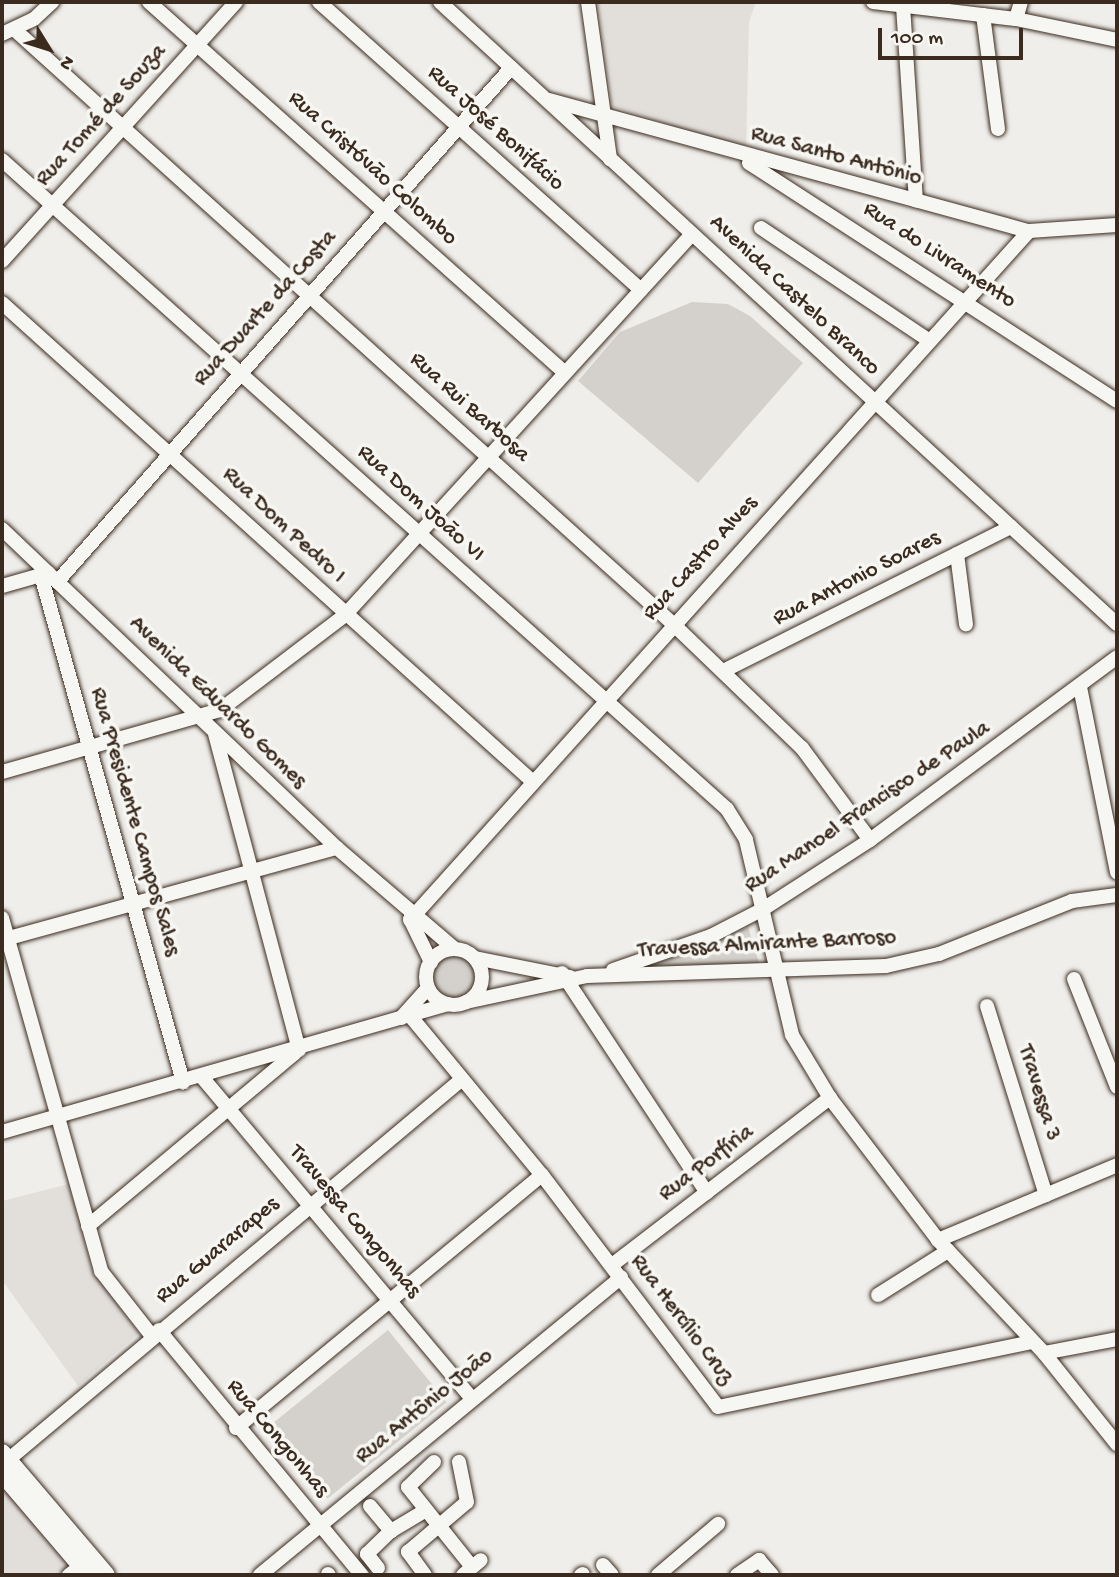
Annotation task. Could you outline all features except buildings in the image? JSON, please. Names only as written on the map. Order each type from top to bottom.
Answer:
[{"type":"main road","points":[[4,1462],[80,1572]]},
{"type":"main road","points":[[4,1462],[106,1575]]},
{"type":"street","points":[[9,32],[52,2]]},
{"type":"street","name":"Rua Cristóvão Colombo","points":[[149,2],[386,210],[564,372]]},
{"type":"street","name":"Rua Tomé de Souza","points":[[2,261],[236,2]]},
{"type":"street","name":"Rua José Bonifácio","points":[[319,2],[641,290]]},
{"type":"street","name":"Avenida Castelo Branco","points":[[440,2],[1117,624]]},
{"type":"street","points":[[588,2],[610,159]]},
{"type":"street","points":[[873,2],[1016,19],[1117,40]]},
{"type":"street","points":[[1016,19],[1021,2]]},
{"type":"street","points":[[903,6],[916,201]]},
{"type":"street","points":[[983,15],[998,128]]},
{"type":"street","name":"Rua Rui Barbosa","points":[[9,32],[123,127],[673,624],[802,748],[870,840]]},
{"type":"street","name":"Rua Duarte da Costa","points":[[48,577],[170,452],[511,68]]},
{"type":"street","name":"Rua Santo Antônio","points":[[546,99],[733,153],[1029,231],[1117,225]]},
{"type":"street","name":"Rua do Livramento","points":[[733,153],[963,299],[1117,401]]},
{"type":"street","name":"Rua Dom João VI","points":[[2,160],[727,809],[746,840],[762,909],[772,971],[792,1035],[830,1098],[943,1245],[1044,1353],[1117,1444]]},
{"type":"street","points":[[761,229],[927,339]]},
{"type":"street","name":"Rua Castro Alves","points":[[408,915],[533,782],[963,299],[1029,231]]},
{"type":"street","points":[[2,772],[220,710],[345,615],[692,234]]},
{"type":"street","name":"Rua Dom Pedro I","points":[[4,309],[170,452],[345,615],[533,782]]},
{"type":"street","name":"Rua Antonio Soares","points":[[723,671],[1011,527]]},
{"type":"street","name":"Avenida Eduardo Gomes","points":[[2,529],[48,577],[408,915],[455,949]]},
{"type":"street","points":[[957,554],[966,624]]},
{"type":"street","points":[[2,586],[48,577]]},
{"type":"street","name":"Rua Presidente Campos Sales","points":[[48,577],[89,748],[183,1082]]},
{"type":"street","name":"Rua Manoel Francisco de Paula","points":[[572,978],[650,959],[762,909],[870,840],[1117,657]]},
{"type":"street","points":[[1080,687],[1117,872]]},
{"type":"street","points":[[215,734],[299,1050]]},
{"type":"street","points":[[5,939],[251,869],[337,848]]},
{"type":"street","name":"Travessa Almirante Barroso","points":[[572,978],[886,966],[939,954],[1072,901],[1117,895]]},
{"type":"street","points":[[406,1017],[428,988],[430,962],[408,915]]},
{"type":"street","name":"Rua Congonhas","points":[[2,918],[5,939],[60,1116],[88,1226],[105,1279],[155,1333],[362,1575]]},
{"type":"street","points":[[430,962],[455,949],[475,958],[572,978],[707,1193]]},
{"type":"street","points":[[466,1002],[480,985],[475,958]]},
{"type":"street","points":[[2,1132],[299,1050],[448,1004],[572,978]]},
{"type":"street","points":[[1074,979],[1117,1087]]},
{"type":"street","points":[[428,988],[448,1004]]},
{"type":"street","name":"Travessa 3","points":[[987,1006],[1046,1195]]},
{"type":"street","name":"Rua Hercílio Cruz","points":[[406,1017],[542,1175],[718,1407],[1032,1342]]},
{"type":"street","points":[[88,1226],[299,1050]]},
{"type":"street","name":"Travessa Congonhas","points":[[202,1077],[471,1398]]},
{"type":"street","name":"Rua Guararapes","points":[[4,1462],[309,1203],[461,1080]]},
{"type":"street","name":"Rua Porfíria","points":[[616,1271],[707,1193],[830,1098]]},
{"type":"street","points":[[878,1294],[943,1245],[1046,1195],[1117,1166]]},
{"type":"street","points":[[236,1428],[542,1175]]},
{"type":"street","name":"Rua Antônio João","points":[[260,1575],[471,1398],[616,1271]]},
{"type":"street","points":[[1044,1353],[1117,1339]]},
{"type":"street","points":[[433,1462],[408,1487],[424,1511],[472,1567]]},
{"type":"street","points":[[425,1575],[408,1552],[467,1502],[459,1462]]},
{"type":"street","points":[[370,1506],[391,1531]]},
{"type":"street","points":[[378,1568],[367,1554],[391,1531],[424,1511]]},
{"type":"street","points":[[658,1575],[718,1524]]},
{"type":"street","points":[[737,1575],[759,1560],[777,1573]]},
{"type":"shaded area","points":[[598,2],[756,2],[749,22],[746,150],[612,106]]},
{"type":"shaded area","points":[[692,302],[728,304],[750,316],[803,363],[698,483],[578,381],[620,332]]},
{"type":"shaded area","points":[[748,927],[760,966],[637,969],[672,958]]},
{"type":"shaded area","points":[[452,954],[468,961],[475,977],[468,993],[452,1000],[436,993],[429,977],[436,961]]},
{"type":"shaded area","points":[[69,1184],[92,1270],[139,1333],[78,1386],[2,1280],[2,1201]]},
{"type":"shaded area","points":[[388,1330],[447,1402],[328,1499],[269,1426]]},
{"type":"shaded area","points":[[2,1481],[72,1564],[58,1575],[2,1575]]}]
